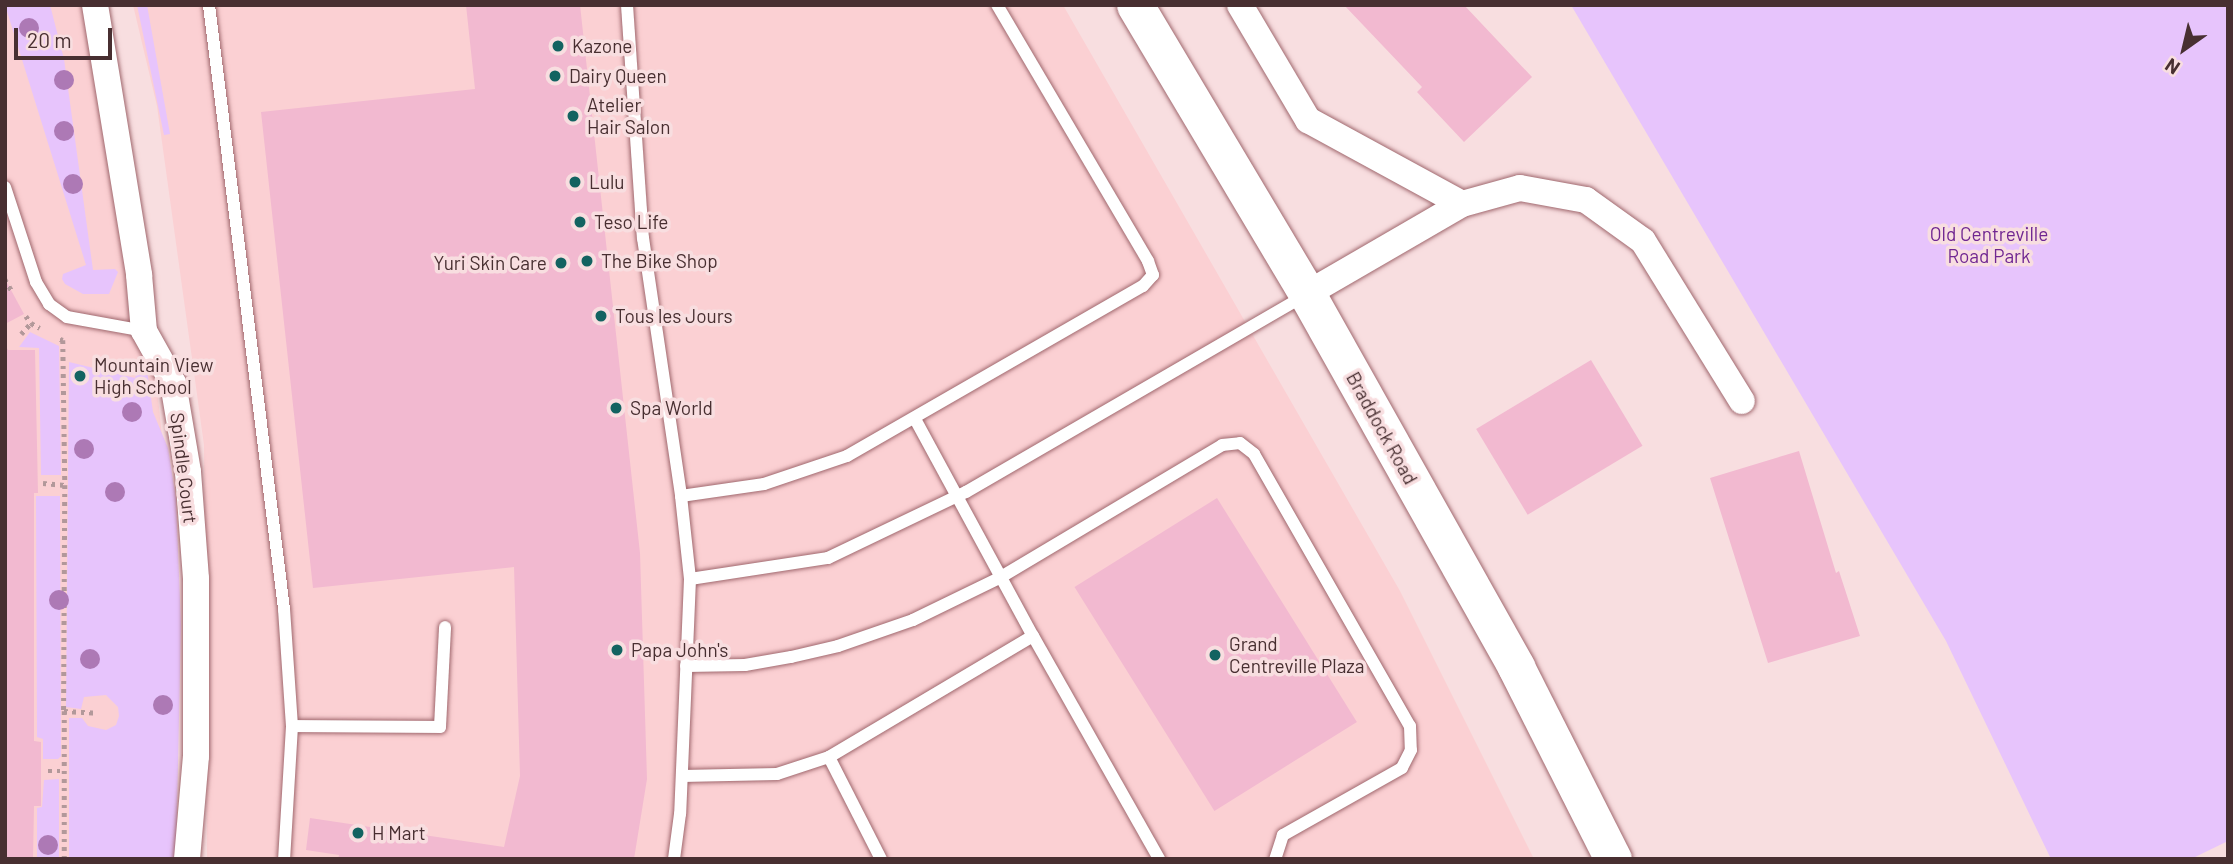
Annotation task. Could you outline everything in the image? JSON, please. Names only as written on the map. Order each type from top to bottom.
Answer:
[{"type":"street","name":"Spindle Court","points":[[95,5],[139,275],[144,331],[173,383],[188,472],[196,579],[196,756],[187,859]]},
{"type":"street","name":"Braddock Road","points":[[1135,5],[1307,294],[1516,667],[1613,859]]},
{"type":"street","points":[[1240,5],[1308,120],[1462,204]]},
{"type":"street","points":[[1307,294],[1462,204],[1520,188],[1586,200],[1643,241],[1742,401]]},
{"type":"lane","points":[[209,5],[282,595],[292,726],[284,859]]},
{"type":"lane","points":[[627,5],[643,238],[681,496],[690,579],[682,776],[674,859]]},
{"type":"lane","points":[[681,496],[764,484],[847,456],[1143,286],[1153,275],[1148,261],[997,5]]},
{"type":"lane","points":[[5,187],[36,282],[48,304],[66,317],[144,331]]},
{"type":"lane","points":[[690,579],[828,558],[957,496],[1307,294]]},
{"type":"lane","points":[[915,419],[1159,859]]},
{"type":"lane","points":[[686,666],[745,665],[838,646],[913,620],[1001,577],[1222,445],[1240,443],[1254,454],[1410,726],[1411,750],[1402,768],[1283,835],[1275,859]]},
{"type":"lane","points":[[292,726],[440,727],[445,628]]},
{"type":"lane","points":[[682,776],[777,774],[829,757],[1033,636]]},
{"type":"lane","points":[[829,757],[881,859]]},
{"type":"path","points":[[5,279],[18,301]]},
{"type":"path","points":[[24,312],[31,323],[41,329]]},
{"type":"path","points":[[21,334],[31,323]]},
{"type":"path","points":[[52,335],[63,340],[64,859]]},
{"type":"path","points":[[43,483],[65,485]]},
{"type":"path","points":[[64,711],[97,713]]},
{"type":"path","points":[[48,771],[64,771]]},
{"type":"shaded area","name":"Mountain View High School","points":[[5,5],[95,5],[149,315],[162,436],[163,859],[5,859]]},
{"type":"shaded area","points":[[133,5],[1063,5],[1400,591],[1534,859],[207,859],[204,445],[157,106]]},
{"type":"green space","points":[[5,5],[50,5],[64,59],[93,270],[115,269],[118,272],[109,294],[83,294],[65,284],[62,279],[63,274],[86,265]]},
{"type":"green space","points":[[137,5],[147,5],[170,134],[164,135]]},
{"type":"green space","name":"Old Centreville Road Park","points":[[1571,5],[2228,5],[2228,841],[2191,859],[2051,859],[1946,641]]},
{"type":"green space","points":[[30,332],[59,346],[61,475],[41,475],[39,348],[19,347]]},
{"type":"green space","points":[[145,356],[153,412],[168,448],[176,499],[181,625],[176,859],[69,859],[69,718],[82,718],[88,726],[106,730],[116,725],[119,716],[118,707],[106,695],[84,697],[81,709],[66,707],[69,362],[135,378],[142,357]]},
{"type":"green space","points":[[36,496],[60,496],[61,756],[58,759],[43,759],[43,739],[37,737]]},
{"type":"green space","points":[[59,779],[59,859],[37,859],[37,808],[42,807],[44,780]]},
{"type":"building","points":[[466,5],[580,5],[640,553],[647,779],[634,859],[338,859],[339,855],[306,850],[310,818],[504,847],[520,776],[514,567],[313,588],[261,112],[475,89]]},
{"type":"building","points":[[1344,5],[1464,5],[1532,77],[1464,142],[1417,92],[1422,87]]},
{"type":"building","points":[[5,279],[24,314],[5,324]]},
{"type":"building","points":[[5,345],[8,350],[35,350],[38,493],[34,493],[34,741],[41,742],[41,806],[34,806],[33,859],[5,859]]},
{"type":"building","points":[[1591,360],[1643,446],[1528,515],[1476,429]]},
{"type":"building","points":[[1799,451],[1836,573],[1839,571],[1860,636],[1768,663],[1710,478]]},
{"type":"building","name":"Grand Centreville Plaza","points":[[1217,498],[1357,722],[1214,811],[1075,587]]},
{"type":"place","name":"Kazone","points":[[558,46]]},
{"type":"place","name":"Dairy Queen","points":[[555,76]]},
{"type":"place","name":"Atelier Hair Salon","points":[[573,116]]},
{"type":"place","name":"Lulu","points":[[575,182]]},
{"type":"place","name":"Teso Life","points":[[580,222]]},
{"type":"place","name":"The Bike Shop","points":[[587,261]]},
{"type":"place","name":"Yuri Skin Care","points":[[561,263]]},
{"type":"place","name":"Tous les Jours","points":[[601,316]]},
{"type":"place","name":"Mountain View High School","points":[[80,376]]},
{"type":"place","name":"Spa World","points":[[616,408]]},
{"type":"place","name":"Papa John's","points":[[617,650]]},
{"type":"place","name":"Grand Centreville Plaza","points":[[1215,655]]},
{"type":"place","name":"H Mart","points":[[358,833]]}]
